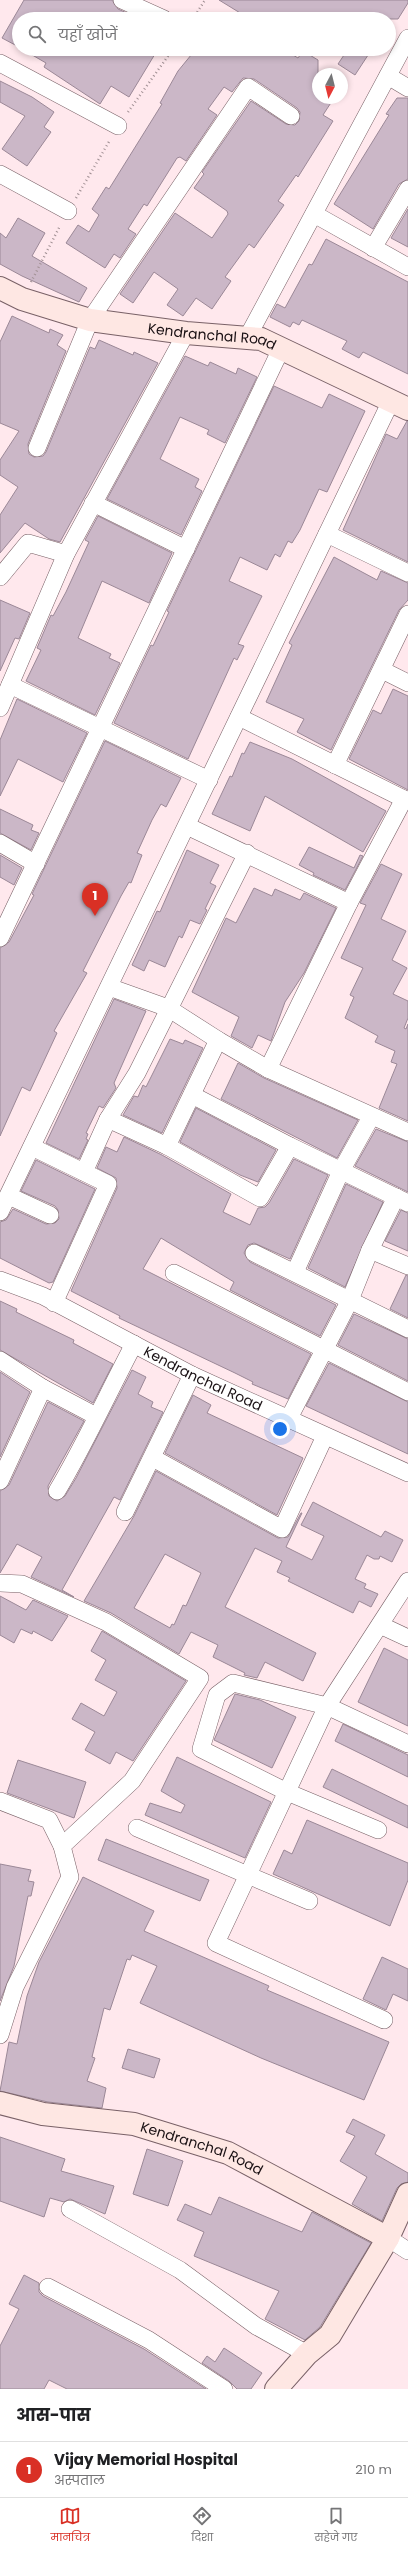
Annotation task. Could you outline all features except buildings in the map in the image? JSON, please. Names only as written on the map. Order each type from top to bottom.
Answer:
[{"type":"street","points":[[122,0],[149,12]]},
{"type":"street","points":[[247,338],[408,38]]},
{"type":"street","points":[[0,63],[118,126]]},
{"type":"street","points":[[388,76],[408,88]]},
{"type":"street","points":[[37,448],[90,320],[248,87],[291,116]]},
{"type":"street","points":[[0,174],[68,211]]},
{"type":"street","points":[[372,248],[408,188]]},
{"type":"street","points":[[314,214],[408,267]]},
{"type":"street","name":"Kendranchal Road","points":[[7,295],[90,320],[186,332],[261,339],[399,405]]},
{"type":"street","points":[[186,332],[66,554],[4,697],[101,729],[208,780]]},
{"type":"street","points":[[0,938],[282,349]]},
{"type":"street","points":[[0,1212],[327,534],[399,405]]},
{"type":"street","points":[[93,503],[186,549]]},
{"type":"street","points":[[327,534],[408,573]]},
{"type":"street","points":[[0,577],[28,543],[66,554]]},
{"type":"street","points":[[335,765],[408,614]]},
{"type":"street","points":[[382,670],[408,683]]},
{"type":"street","points":[[239,717],[406,800],[349,903],[268,1069]]},
{"type":"street","points":[[187,826],[349,903]]},
{"type":"street","points":[[0,843],[36,864]]},
{"type":"street","points":[[84,1172],[108,1119],[137,1073],[168,1008],[246,854]]},
{"type":"street","points":[[109,987],[168,1008],[218,1040],[268,1069],[371,1117],[408,1132]]},
{"type":"street","points":[[168,1146],[218,1040]]},
{"type":"street","points":[[192,1095],[290,1146],[402,1200],[370,1250],[350,1300],[289,1418]]},
{"type":"street","points":[[295,1272],[341,1171],[371,1117]]},
{"type":"street","points":[[108,1119],[168,1146],[260,1198],[290,1146]]},
{"type":"street","points":[[32,1148],[108,1184],[54,1302]]},
{"type":"street","points":[[9,1196],[50,1215]]},
{"type":"street","points":[[370,1250],[408,1266]]},
{"type":"street","points":[[254,1253],[408,1329]]},
{"type":"street","points":[[174,1273],[408,1392]]},
{"type":"street","name":"Kendranchal Road","points":[[0,1280],[54,1302],[192,1375],[408,1473]]},
{"type":"street","points":[[57,1492],[80,1453],[96,1416],[134,1344]]},
{"type":"street","points":[[0,1360],[43,1388],[96,1416]]},
{"type":"street","points":[[125,1512],[153,1458],[192,1375]]},
{"type":"street","points":[[0,1481],[43,1388]]},
{"type":"street","points":[[153,1458],[282,1529],[325,1436]]},
{"type":"street","points":[[384,2020],[216,1943],[327,1706],[408,1581]]},
{"type":"street","points":[[0,1583],[22,1584],[106,1622],[200,1678],[132,1781],[62,1846]]},
{"type":"street","points":[[380,1624],[408,1638]]},
{"type":"street","points":[[378,1830],[287,1792],[201,1749],[217,1695],[233,1683],[327,1706],[408,1744]]},
{"type":"street","points":[[0,1801],[49,1820],[62,1846],[70,1877],[15,1987],[0,2035]]},
{"type":"street","points":[[137,1828],[309,1901]]},
{"type":"street","name":"Kendranchal Road","points":[[0,2103],[43,2114],[134,2124],[228,2152],[388,2238],[408,2251]]},
{"type":"street","points":[[276,2389],[307,2354],[330,2335],[388,2238],[408,2194]]},
{"type":"street","points":[[70,2209],[180,2270],[256,2326],[307,2354]]},
{"type":"street","points":[[48,2287],[149,2340],[224,2389]]},
{"type":"path","points":[[197,12],[205,0]]},
{"type":"path","points":[[7,295],[68,211],[118,126],[168,56]]},
{"type":"place","name":"Vijay Memorial Hospital","points":[[95,916]]}]
